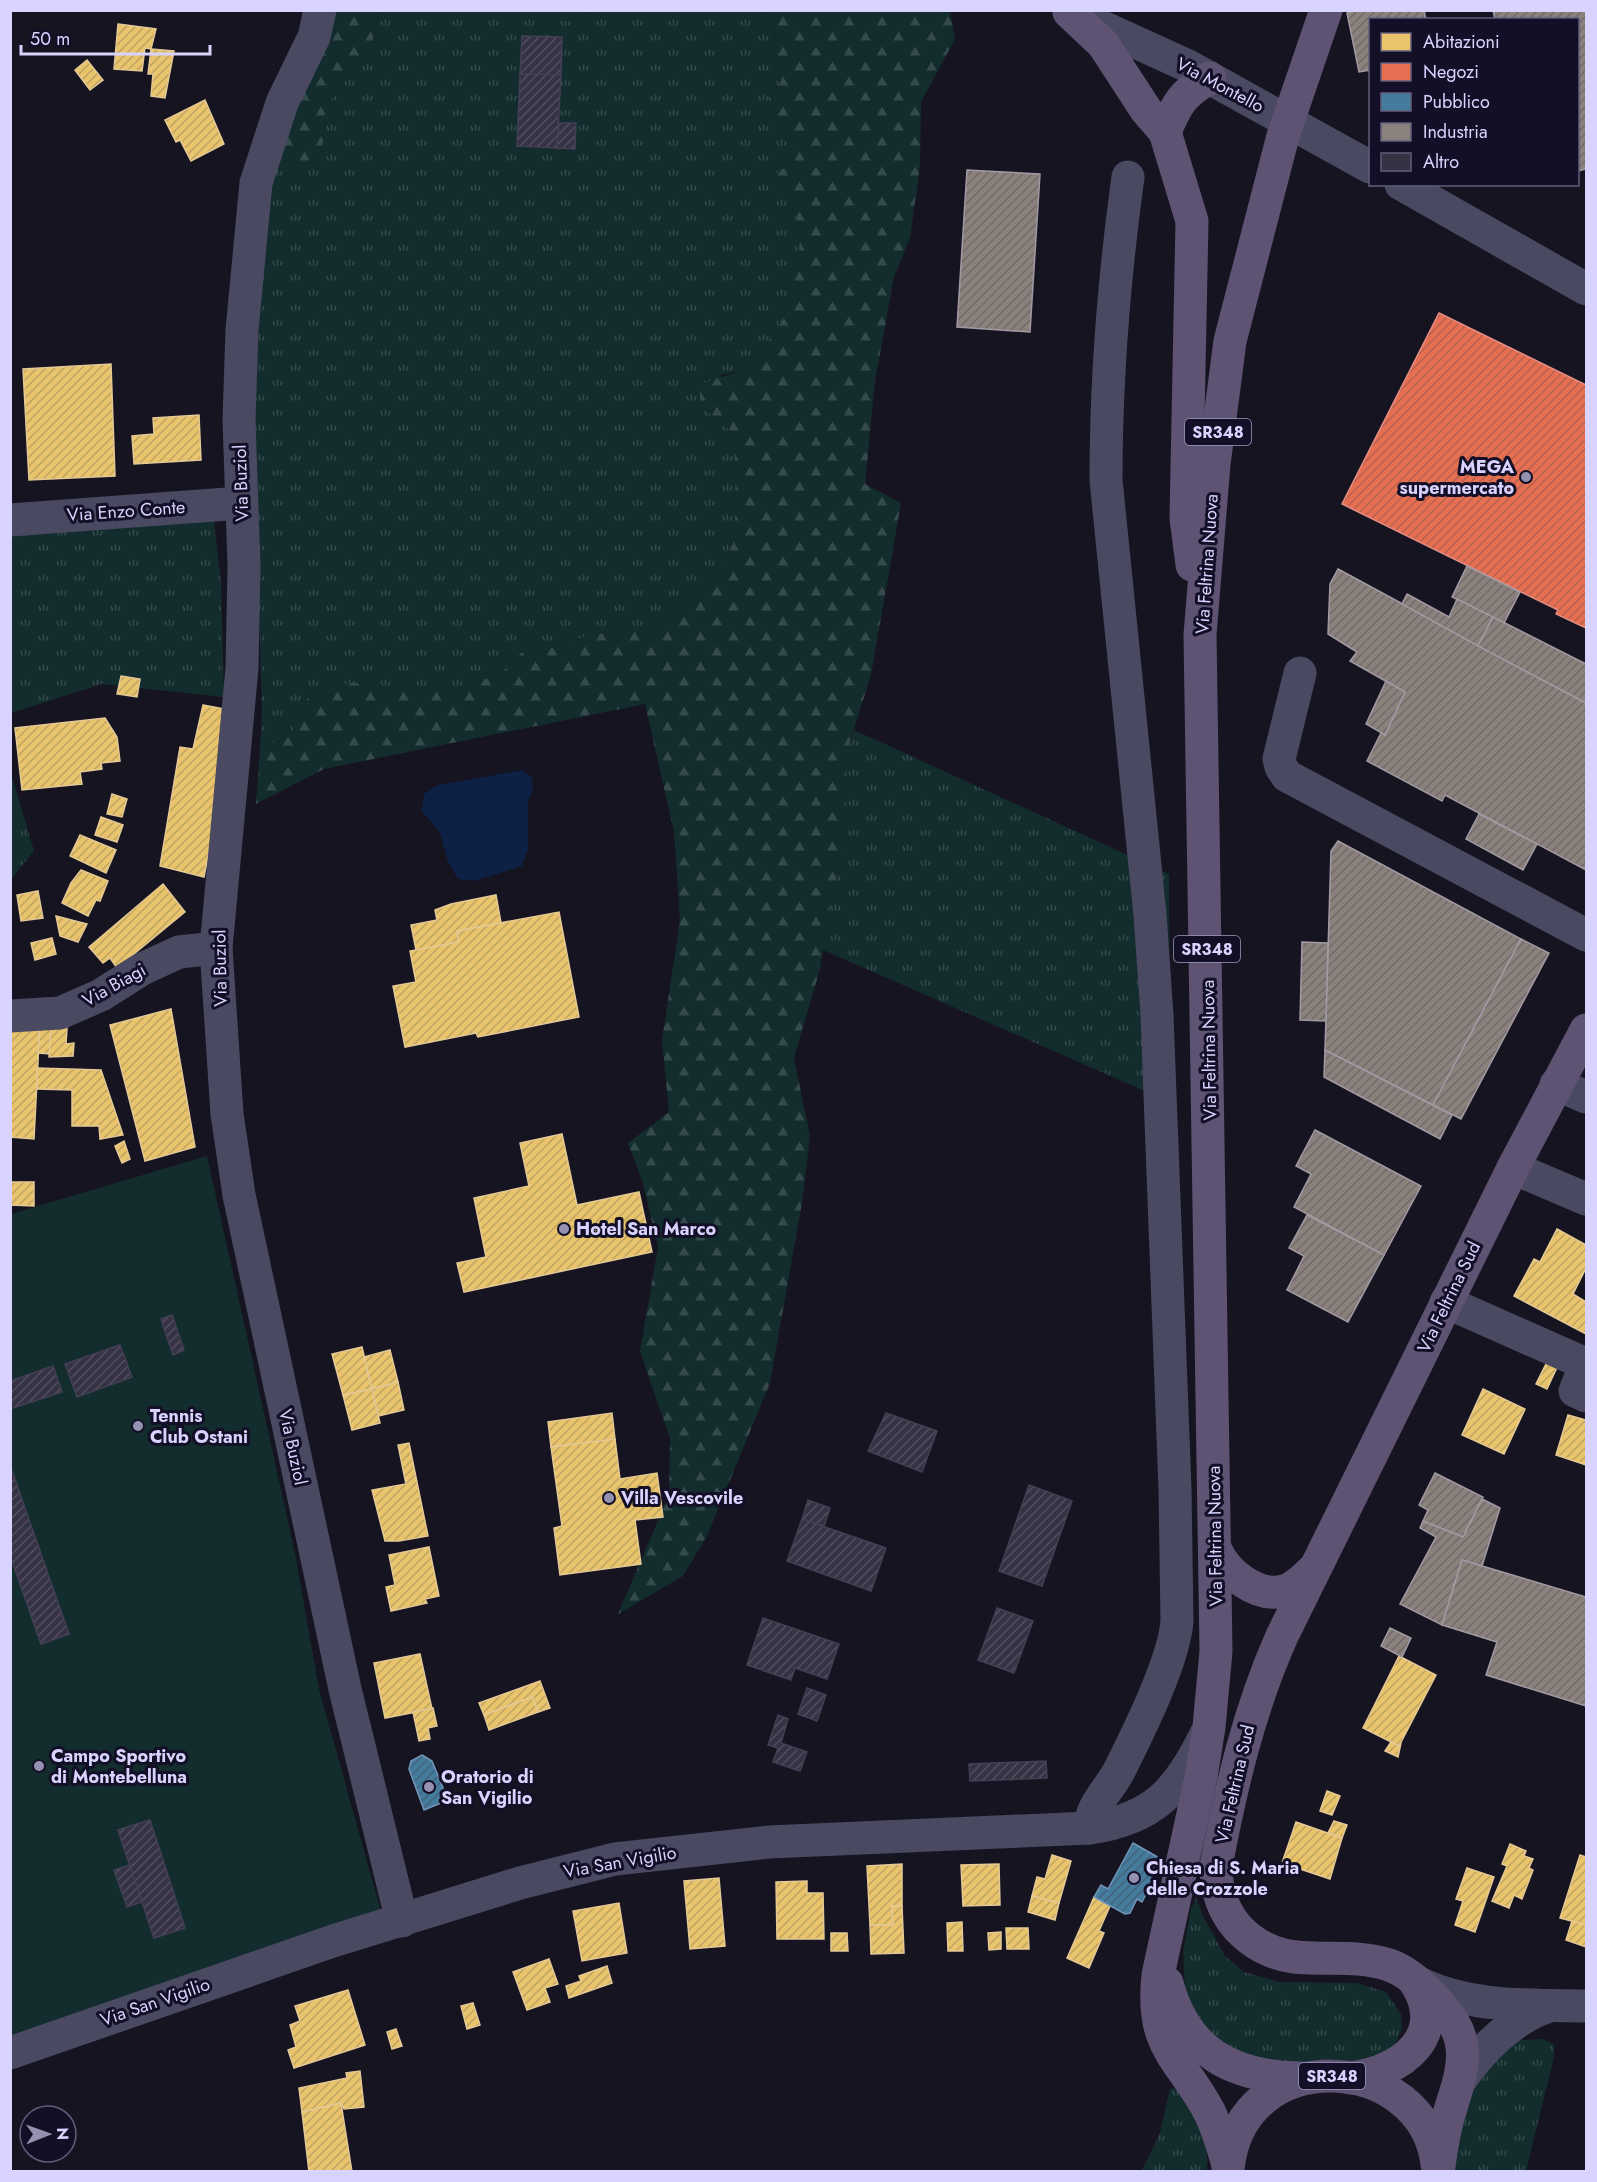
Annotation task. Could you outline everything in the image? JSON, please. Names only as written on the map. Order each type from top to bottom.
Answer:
[{"type":"main road","name":"Via Feltrina Nuova","points":[[1227,2169],[1217,2127],[1209,2111],[1163,2041],[1156,1998],[1209,1727],[1216,1650],[1200,635],[1214,464],[1230,341],[1283,136],[1326,10]]},
{"type":"main road","points":[[1068,11],[1103,44],[1172,152],[1192,221],[1186,518],[1200,635]]},
{"type":"main road","points":[[1172,152],[1175,108],[1190,88],[1210,78]]},
{"type":"main road","name":"Via Feltrina Sud","points":[[1438,2172],[1444,2134],[1463,2059],[1458,2030],[1444,2009],[1416,1981],[1398,1969],[1380,1963],[1292,1958],[1274,1953],[1252,1940],[1236,1926],[1224,1908],[1217,1887],[1216,1866],[1252,1710],[1278,1643],[1513,1168],[1556,1084],[1587,1030]]},
{"type":"main road","name":"Via Feltrina Sud","points":[[1216,1550],[1221,1562],[1233,1574],[1248,1584],[1271,1592],[1289,1589],[1317,1566]]},
{"type":"main road","name":"Via Feltrina Nuova","points":[[1163,1955],[1165,1978],[1178,2015],[1204,2048],[1228,2065],[1248,2073],[1309,2078]]},
{"type":"main road","points":[[1351,2078],[1391,2067],[1406,2057],[1421,2040],[1426,2028],[1427,2014],[1416,1981]]},
{"type":"main road","name":"SR348","points":[[1227,2169],[1236,2133],[1251,2109],[1272,2091],[1309,2078],[1351,2078],[1389,2091],[1410,2108],[1430,2137],[1438,2172]]},
{"type":"street","name":"Via Buziol","points":[[320,10],[315,37],[282,103],[256,183],[242,330],[239,420],[244,566],[242,668],[216,948],[227,1114],[239,1195],[345,1689],[402,1921]]},
{"type":"street","name":"Via Montello","points":[[1068,11],[1210,78],[1369,166]]},
{"type":"street","points":[[1090,1828],[1095,1809],[1118,1772],[1172,1651],[1177,1621],[1175,1489],[1157,1015],[1140,810],[1106,480],[1106,412],[1114,296],[1128,177]]},
{"type":"street","points":[[1405,186],[1587,289]]},
{"type":"street","name":"Via Enzo Conte","points":[[10,520],[241,502]]},
{"type":"street","points":[[1300,674],[1280,759],[1281,767],[1287,776],[1587,935]]},
{"type":"street","name":"Via Biagi","points":[[10,1016],[60,1013],[101,995],[142,969],[178,952],[216,948]]},
{"type":"street","points":[[1556,1084],[1587,1097]]},
{"type":"street","points":[[1513,1168],[1587,1199]]},
{"type":"street","points":[[1446,1302],[1587,1364],[1575,1391],[1587,1396]]},
{"type":"street","name":"Via San Vigilio","points":[[10,2053],[293,1955],[550,1875],[645,1854],[770,1842],[1090,1828],[1125,1822],[1145,1813],[1162,1800],[1184,1774],[1209,1727]]},
{"type":"street","points":[[1416,1981],[1443,1992],[1483,2001],[1587,2006]]},
{"type":"street","points":[[1459,2082],[1487,2048],[1503,2034],[1533,2013],[1554,2005]]},
{"type":"green space","points":[[332,11],[379,11],[369,59],[350,71],[326,107],[322,152],[304,163],[277,163]]},
{"type":"green space","points":[[379,11],[552,11],[556,19],[576,22],[590,11],[759,11],[771,22],[775,32],[773,57],[782,80],[769,98],[795,161],[782,194],[794,212],[800,233],[799,257],[790,278],[783,320],[758,355],[743,370],[722,375],[700,405],[733,433],[735,528],[733,541],[731,549],[717,570],[660,629],[596,634],[554,645],[533,641],[500,674],[458,688],[415,693],[374,683],[311,691],[292,732],[260,750],[262,709],[258,581],[246,421],[268,197],[277,163],[322,152],[326,107],[350,71],[369,59]]},
{"type":"green space","points":[[552,11],[590,11],[576,22],[555,19]]},
{"type":"green space","points":[[759,11],[950,11],[955,39],[921,102],[920,166],[910,238],[894,277],[875,381],[865,484],[901,503],[871,675],[847,751],[846,812],[820,969],[794,1058],[810,1136],[802,1203],[770,1383],[707,1536],[683,1576],[618,1614],[669,1495],[670,1439],[640,1351],[658,1247],[643,1183],[628,1143],[669,1112],[662,1040],[680,920],[674,832],[645,704],[324,769],[256,804],[260,750],[292,732],[311,691],[353,683],[374,683],[415,693],[458,688],[500,674],[533,641],[554,645],[596,634],[660,629],[708,580],[725,559],[731,549],[735,528],[733,433],[700,405],[700,384],[743,370],[758,355],[783,320],[790,278],[799,257],[800,233],[794,212],[782,194],[777,173],[795,161],[784,134],[766,119],[769,98],[782,80],[773,57],[775,32],[771,22]]},
{"type":"green space","points":[[213,511],[221,583],[224,697],[102,684],[11,713],[11,530]]},
{"type":"green space","points":[[854,730],[1169,874],[1170,1102],[823,950],[846,812],[847,751]]},
{"type":"green space","points":[[11,773],[34,851],[10,879]]},
{"type":"green space","points":[[207,1156],[295,1553],[319,1689],[383,1919],[11,2035],[11,1214]]},
{"type":"green space","points":[[1196,1898],[1225,1956],[1244,1972],[1280,1982],[1357,1983],[1386,1992],[1401,2014],[1402,2029],[1396,2043],[1391,2048],[1363,2062],[1293,2062],[1238,2055],[1199,2023],[1185,1990],[1183,1952],[1191,1909]]},
{"type":"green space","points":[[1543,2039],[1554,2045],[1554,2057],[1526,2171],[1454,2172],[1452,2149],[1478,2075],[1520,2040]]},
{"type":"green space","points":[[1181,2088],[1202,2128],[1207,2149],[1207,2171],[1141,2172],[1160,2133],[1170,2089]]},
{"type":"water","points":[[523,770],[532,778],[533,788],[528,802],[528,849],[522,866],[474,881],[458,879],[448,862],[440,833],[422,811],[424,794],[438,785]]},
{"type":"building: Abitazioni","points":[[118,24],[156,29],[151,49],[145,48],[142,71],[114,69]]},
{"type":"building: Abitazioni","points":[[151,49],[174,51],[165,98],[151,96],[153,74],[148,74]]},
{"type":"building: Abitazioni","points":[[87,60],[103,80],[90,90],[75,70]]},
{"type":"building: Abitazioni","points":[[205,100],[224,144],[191,161],[180,140],[176,142],[165,120]]},
{"type":"building: Abitazioni","points":[[111,364],[115,476],[29,480],[23,369]]},
{"type":"building: Abitazioni","points":[[199,415],[201,460],[134,464],[132,436],[154,434],[153,418]]},
{"type":"building: Abitazioni","points":[[121,676],[140,679],[137,697],[117,694]]},
{"type":"building: Abitazioni","points":[[203,705],[236,711],[204,877],[160,866],[180,747],[193,749]]},
{"type":"building: Abitazioni","points":[[105,718],[117,737],[120,761],[101,763],[102,769],[80,772],[82,784],[22,790],[15,728]]},
{"type":"building: Abitazioni","points":[[112,794],[127,799],[122,817],[107,814]]},
{"type":"building: Abitazioni","points":[[101,817],[123,825],[117,842],[95,835]]},
{"type":"building: Abitazioni","points":[[80,835],[116,850],[106,873],[70,856]]},
{"type":"building: Abitazioni","points":[[81,870],[108,881],[100,901],[96,900],[88,916],[62,903],[71,883]]},
{"type":"building: Abitazioni","points":[[163,884],[185,912],[117,968],[110,958],[103,963],[89,947]]},
{"type":"building: Abitazioni","points":[[38,891],[43,918],[21,921],[17,895]]},
{"type":"building: Abitazioni","points":[[496,895],[501,923],[457,931],[459,942],[416,950],[411,925],[437,920],[435,910],[451,904]]},
{"type":"building: Abitazioni","points":[[559,912],[579,1017],[478,1037],[476,1033],[405,1047],[393,986],[416,982],[410,951],[459,942],[457,931]]},
{"type":"building: Abitazioni","points":[[56,916],[87,924],[78,942],[60,936]]},
{"type":"building: Abitazioni","points":[[52,938],[56,954],[35,960],[31,943]]},
{"type":"building: Abitazioni","points":[[171,1009],[195,1147],[145,1161],[110,1025]]},
{"type":"building: Abitazioni","points":[[10,1023],[40,1023],[34,1139],[10,1137]]},
{"type":"building: Abitazioni","points":[[40,1023],[51,1027],[50,1054],[38,1053]]},
{"type":"building: Abitazioni","points":[[51,1027],[67,1028],[66,1044],[74,1043],[73,1056],[49,1057]]},
{"type":"building: Abitazioni","points":[[37,1068],[101,1070],[123,1135],[100,1139],[99,1126],[72,1126],[72,1090],[37,1089]]},
{"type":"building: Abitazioni","name":"Hotel San Marco","points":[[562,1134],[577,1205],[639,1192],[652,1252],[464,1292],[457,1263],[486,1257],[474,1198],[529,1186],[520,1143]]},
{"type":"building: Abitazioni","points":[[124,1141],[130,1159],[122,1163],[115,1146]]},
{"type":"building: Abitazioni","points":[[10,1182],[34,1182],[34,1206],[10,1205]]},
{"type":"building: Abitazioni","points":[[1557,1229],[1586,1245],[1586,1268],[1573,1294],[1586,1302],[1586,1334],[1514,1296],[1534,1259],[1540,1262]]},
{"type":"building: Abitazioni","points":[[362,1347],[372,1389],[343,1395],[332,1354]]},
{"type":"building: Abitazioni","points":[[390,1350],[398,1382],[372,1389],[364,1357]]},
{"type":"building: Abitazioni","points":[[1549,1358],[1559,1363],[1547,1389],[1536,1384]]},
{"type":"building: Abitazioni","points":[[398,1382],[404,1410],[378,1416],[372,1389]]},
{"type":"building: Abitazioni","points":[[372,1389],[380,1423],[352,1430],[343,1395]]},
{"type":"building: Abitazioni","points":[[1483,1389],[1525,1409],[1504,1454],[1462,1435]]},
{"type":"building: Abitazioni","points":[[612,1413],[615,1439],[551,1447],[548,1422]]},
{"type":"building: Abitazioni","points":[[1568,1415],[1586,1420],[1586,1465],[1556,1455]]},
{"type":"building: Abitazioni","name":"Villa Vescovile","points":[[615,1439],[620,1479],[657,1473],[663,1517],[635,1520],[641,1564],[560,1575],[554,1528],[562,1526],[551,1447]]},
{"type":"building: Abitazioni","points":[[409,1443],[428,1536],[385,1541],[372,1490],[406,1484],[398,1445]]},
{"type":"building: Abitazioni","points":[[429,1547],[439,1596],[425,1599],[427,1603],[391,1611],[386,1587],[395,1585],[389,1555]]},
{"type":"building: Abitazioni","points":[[420,1654],[432,1709],[385,1718],[374,1663]]},
{"type":"building: Abitazioni","points":[[1399,1656],[1436,1675],[1399,1746],[1363,1728]]},
{"type":"building: Abitazioni","points":[[540,1681],[550,1708],[538,1712],[532,1697],[484,1715],[479,1703]]},
{"type":"building: Abitazioni","points":[[532,1697],[538,1712],[489,1730],[484,1715]]},
{"type":"building: Abitazioni","points":[[433,1708],[437,1726],[428,1728],[430,1739],[419,1741],[413,1712]]},
{"type":"building: Abitazioni","points":[[1391,1742],[1399,1746],[1401,1743],[1398,1757],[1385,1751]]},
{"type":"building: Abitazioni","points":[[1327,1791],[1340,1796],[1332,1815],[1320,1811]]},
{"type":"building: Abitazioni","points":[[1334,1821],[1347,1825],[1342,1838],[1328,1833]]},
{"type":"building: Abitazioni","points":[[1296,1822],[1342,1838],[1330,1879],[1282,1863]]},
{"type":"building: Abitazioni","points":[[1510,1844],[1526,1851],[1524,1856],[1533,1859],[1529,1868],[1533,1870],[1522,1899],[1514,1895],[1509,1908],[1492,1901],[1507,1866],[1502,1864]]},
{"type":"building: Abitazioni","points":[[1052,1855],[1071,1861],[1059,1903],[1032,1896],[1037,1877],[1045,1879]]},
{"type":"building: Abitazioni","points":[[1580,1855],[1586,1857],[1586,1925],[1560,1918]]},
{"type":"building: Abitazioni","points":[[902,1864],[902,1906],[892,1906],[893,1925],[870,1925],[867,1866]]},
{"type":"building: Abitazioni","points":[[999,1864],[1000,1905],[963,1906],[961,1865]]},
{"type":"building: Abitazioni","points":[[1467,1868],[1494,1877],[1475,1932],[1455,1925],[1463,1901],[1456,1899]]},
{"type":"building: Abitazioni","points":[[719,1878],[725,1946],[690,1949],[684,1881]]},
{"type":"building: Abitazioni","points":[[807,1881],[807,1893],[823,1893],[824,1939],[777,1939],[776,1882]]},
{"type":"building: Abitazioni","points":[[1032,1896],[1059,1903],[1055,1920],[1028,1912]]},
{"type":"building: Abitazioni","points":[[1094,1897],[1110,1906],[1099,1931],[1104,1933],[1089,1968],[1067,1958]]},
{"type":"building: Abitazioni","points":[[619,1903],[627,1953],[582,1961],[573,1911]]},
{"type":"building: Abitazioni","points":[[892,1906],[902,1906],[904,1953],[871,1954],[870,1925],[893,1925]]},
{"type":"building: Abitazioni","points":[[1572,1921],[1586,1925],[1586,1947],[1566,1940]]},
{"type":"building: Abitazioni","points":[[962,1922],[963,1951],[948,1951],[947,1923]]},
{"type":"building: Abitazioni","points":[[1006,1928],[1028,1928],[1029,1949],[1007,1949]]},
{"type":"building: Abitazioni","points":[[1001,1932],[1001,1949],[989,1950],[988,1933]]},
{"type":"building: Abitazioni","points":[[831,1933],[847,1933],[848,1951],[831,1951]]},
{"type":"building: Abitazioni","points":[[549,1959],[558,1984],[545,1988],[550,2002],[527,2010],[513,1972]]},
{"type":"building: Abitazioni","points":[[607,1966],[612,1983],[569,1998],[566,1986],[581,1981],[579,1976]]},
{"type":"building: Abitazioni","points":[[348,1990],[365,2045],[294,2068],[288,2050],[296,2047],[290,2025],[300,2021],[295,2006]]},
{"type":"building: Abitazioni","points":[[473,2003],[480,2025],[467,2029],[461,2006]]},
{"type":"building: Abitazioni","points":[[396,2029],[402,2046],[392,2049],[387,2032]]},
{"type":"building: Abitazioni","points":[[360,2071],[364,2107],[344,2109],[341,2103],[302,2112],[299,2088],[347,2078],[346,2073]]},
{"type":"building: Abitazioni","points":[[341,2103],[352,2172],[309,2172],[302,2112]]},
{"type":"building: Negozi","points":[[1439,313],[1586,385],[1586,628],[1556,614],[1558,610],[1342,504]]},
{"type":"building: Pubblico","name":"Oratorio di San Vigilio","points":[[422,1755],[432,1761],[448,1800],[424,1810],[409,1769],[411,1761]]},
{"type":"building: Pubblico","name":"Chiesa di S. Maria delle Crozzole","points":[[1133,1843],[1163,1860],[1142,1902],[1137,1899],[1130,1913],[1125,1914],[1094,1897],[1101,1885],[1108,1889]]},
{"type":"building: Industria","points":[[1358,10],[1424,10],[1426,18],[1369,18],[1369,70],[1359,72],[1347,13]]},
{"type":"building: Industria","points":[[1493,10],[1586,10],[1586,169],[1579,171],[1579,18],[1495,18]]},
{"type":"building: Industria","points":[[967,170],[1040,174],[1030,332],[957,327]]},
{"type":"building: Industria","points":[[1467,566],[1520,592],[1504,623],[1452,597]]},
{"type":"building: Industria","points":[[1338,569],[1586,703],[1586,870],[1445,795],[1442,801],[1367,761],[1381,733],[1385,735],[1405,692],[1350,661],[1357,652],[1328,634],[1330,584]]},
{"type":"building: Industria","points":[[1407,594],[1449,617],[1457,599],[1493,617],[1478,646],[1402,604]]},
{"type":"building: Industria","points":[[1493,617],[1586,664],[1586,703],[1478,646]]},
{"type":"building: Industria","points":[[1386,681],[1405,692],[1385,735],[1366,724]]},
{"type":"building: Industria","points":[[1479,814],[1537,844],[1523,870],[1466,839]]},
{"type":"building: Industria","points":[[1338,841],[1521,939],[1433,1105],[1325,1050],[1331,851]]},
{"type":"building: Industria","points":[[1521,939],[1549,953],[1461,1119],[1433,1105]]},
{"type":"building: Industria","points":[[1302,942],[1328,943],[1326,1021],[1300,1020]]},
{"type":"building: Industria","points":[[1325,1050],[1452,1115],[1440,1139],[1324,1077]]},
{"type":"building: Industria","points":[[1315,1130],[1421,1186],[1384,1255],[1294,1207],[1311,1174],[1296,1166]]},
{"type":"building: Industria","points":[[1307,1215],[1384,1255],[1348,1322],[1287,1290],[1304,1256],[1289,1248]]},
{"type":"building: Industria","points":[[1435,1473],[1483,1497],[1463,1537],[1423,1521],[1428,1510],[1419,1505]]},
{"type":"building: Industria","points":[[1482,1499],[1500,1508],[1482,1566],[1462,1560],[1442,1625],[1400,1604],[1436,1537],[1420,1528],[1423,1521],[1463,1537]]},
{"type":"building: Industria","points":[[1462,1560],[1586,1597],[1586,1706],[1486,1675],[1497,1642],[1442,1625]]},
{"type":"building: Industria","points":[[1390,1628],[1411,1638],[1402,1657],[1381,1646]]},
{"type":"building: Altro","points":[[522,36],[562,37],[561,75],[520,74]]},
{"type":"building: Altro","points":[[520,74],[561,75],[557,148],[517,146]]},
{"type":"building: Altro","points":[[559,123],[576,123],[575,149],[557,148]]},
{"type":"building: Altro","points":[[172,1315],[184,1350],[173,1355],[161,1319]]},
{"type":"building: Altro","points":[[120,1345],[132,1377],[77,1397],[65,1364]]},
{"type":"building: Altro","points":[[53,1366],[62,1392],[10,1409],[10,1381]]},
{"type":"building: Altro","points":[[886,1413],[937,1431],[922,1472],[868,1451]]},
{"type":"building: Altro","points":[[10,1465],[69,1634],[41,1644],[10,1555]]},
{"type":"building: Altro","points":[[1029,1485],[1072,1501],[1042,1586],[999,1571]]},
{"type":"building: Altro","points":[[808,1500],[830,1508],[824,1526],[802,1519]]},
{"type":"building: Altro","points":[[802,1519],[886,1548],[871,1591],[787,1561]]},
{"type":"building: Altro","points":[[997,1608],[1033,1621],[1014,1673],[978,1660]]},
{"type":"building: Altro","points":[[763,1618],[839,1644],[827,1679],[795,1668],[791,1680],[747,1665]]},
{"type":"building: Altro","points":[[807,1688],[826,1695],[817,1721],[798,1714]]},
{"type":"building: Altro","points":[[778,1715],[788,1719],[781,1743],[807,1752],[800,1771],[773,1762],[778,1748],[768,1745]]},
{"type":"building: Altro","points":[[1046,1761],[1047,1778],[970,1781],[969,1764]]},
{"type":"building: Altro","points":[[150,1820],[185,1928],[154,1938],[118,1830]]},
{"type":"building: Altro","points":[[130,1865],[142,1902],[127,1907],[114,1870]]},
{"type":"place","name":"MEGA supermercato","points":[[1526,477]]},
{"type":"place","name":"Hotel San Marco","points":[[564,1229]]},
{"type":"place","name":"Tennis Club Ostani","points":[[138,1426]]},
{"type":"place","name":"Villa Vescovile","points":[[609,1498]]},
{"type":"place","name":"Campo Sportivo di Montebelluna","points":[[39,1766]]},
{"type":"place","name":"Oratorio di San Vigilio","points":[[429,1787]]},
{"type":"place","name":"Chiesa di S. Maria delle Crozzole","points":[[1134,1878]]}]
